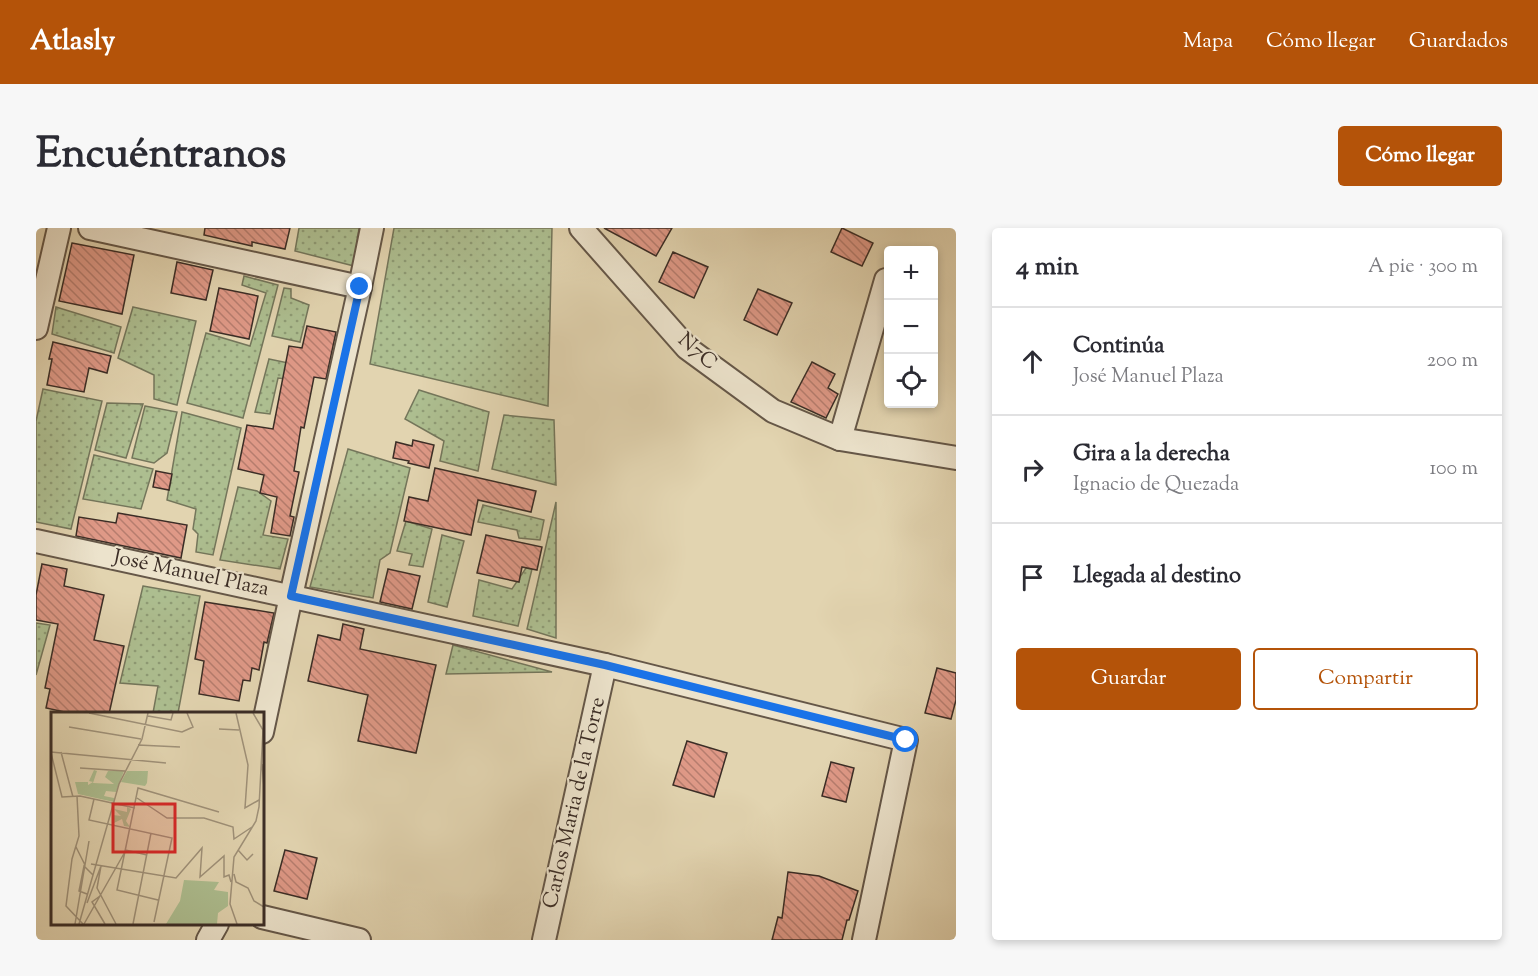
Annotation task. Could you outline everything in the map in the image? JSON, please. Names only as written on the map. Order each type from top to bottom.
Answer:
[{"type":"street","points":[[36,328],[59,228]]},
{"type":"street","points":[[90,228],[360,287]]},
{"type":"street","points":[[264,723],[372,228]]},
{"type":"street","name":"N7C","points":[[581,228],[687,348],[773,411],[840,439],[956,458]]},
{"type":"street","points":[[840,439],[884,287]]},
{"type":"street","name":"José Manuel Plaza","points":[[36,541],[605,665],[906,740],[864,940]]},
{"type":"street","name":"Carlos Maria de la Torre","points":[[544,940],[605,665]]},
{"type":"street","points":[[264,917],[359,940]]},
{"type":"street","points":[[208,940],[216,925]]},
{"type":"street","points":[[219,940],[223,925]]},
{"type":"green space","points":[[299,228],[359,228],[354,266],[295,251]]},
{"type":"green space","points":[[394,228],[552,228],[548,406],[370,364]]},
{"type":"green space","points":[[244,276],[278,285],[243,418],[187,403],[206,333],[250,346],[266,293],[242,285]]},
{"type":"green space","points":[[284,288],[291,289],[291,298],[309,305],[300,342],[272,336]]},
{"type":"green space","points":[[56,307],[121,327],[114,353],[52,334]]},
{"type":"green space","points":[[133,307],[196,321],[177,405],[154,399],[154,375],[118,358]]},
{"type":"green space","points":[[269,359],[298,365],[295,380],[278,378],[270,414],[255,412]]},
{"type":"green space","points":[[43,389],[102,401],[71,529],[36,522],[36,421]]},
{"type":"green space","points":[[419,390],[489,412],[478,471],[440,461],[444,441],[405,419]]},
{"type":"green space","points":[[107,403],[143,404],[126,458],[95,450]]},
{"type":"green space","points":[[145,406],[177,412],[167,453],[154,463],[132,458]]},
{"type":"green space","points":[[182,412],[241,428],[213,555],[196,552],[198,534],[193,529],[196,509],[167,500]]},
{"type":"green space","points":[[504,415],[554,420],[556,485],[492,469]]},
{"type":"green space","points":[[348,449],[410,468],[390,553],[380,560],[373,598],[310,587]]},
{"type":"green space","points":[[94,455],[153,469],[141,509],[83,499]]},
{"type":"green space","points":[[238,487],[257,491],[271,501],[263,535],[288,539],[280,569],[220,560]]},
{"type":"green space","points":[[556,502],[556,638],[527,629]]},
{"type":"green space","points":[[483,505],[544,520],[540,540],[519,538],[517,530],[478,522]]},
{"type":"green space","points":[[406,521],[432,529],[423,567],[409,565],[412,554],[397,551]]},
{"type":"green space","points":[[442,535],[464,541],[447,607],[428,602]]},
{"type":"green space","points":[[526,568],[532,569],[518,626],[473,616],[479,580],[512,589]]},
{"type":"green space","points":[[143,586],[200,596],[178,712],[153,712],[158,686],[120,683]]},
{"type":"green space","points":[[36,623],[50,625],[36,675]]},
{"type":"green space","points":[[453,645],[552,672],[446,674]]},
{"type":"building","points":[[205,228],[290,228],[285,249],[252,242],[252,246],[204,235]]},
{"type":"building","points":[[604,228],[672,228],[656,256]]},
{"type":"building","points":[[842,228],[873,243],[862,266],[831,252]]},
{"type":"building","points":[[72,243],[134,255],[122,314],[59,301]]},
{"type":"building","points":[[673,252],[708,267],[694,298],[659,282]]},
{"type":"building","points":[[177,262],[213,270],[206,300],[171,293]]},
{"type":"building","points":[[219,288],[258,296],[249,339],[210,331]]},
{"type":"building","points":[[758,289],[792,303],[777,335],[744,320]]},
{"type":"building","points":[[307,326],[336,332],[326,379],[314,377],[304,428],[301,427],[294,471],[299,472],[290,516],[294,517],[290,536],[271,533],[277,497],[260,493],[264,475],[238,469],[247,425],[273,429],[289,346],[302,348]]},
{"type":"building","points":[[53,342],[111,356],[107,373],[89,368],[84,392],[47,385]]},
{"type":"building","points":[[812,362],[835,374],[828,388],[838,394],[826,418],[791,402]]},
{"type":"building","points":[[413,440],[434,445],[429,468],[393,458],[396,442],[412,446]]},
{"type":"building","points":[[435,468],[536,491],[531,512],[478,500],[471,535],[404,521],[409,497],[428,501]]},
{"type":"building","points":[[156,471],[172,474],[169,490],[153,487]]},
{"type":"building","points":[[118,513],[187,525],[181,558],[76,536],[79,517],[116,523]]},
{"type":"building","points":[[486,535],[542,547],[537,570],[522,567],[519,582],[477,573]]},
{"type":"building","points":[[42,564],[67,569],[64,586],[104,595],[94,640],[124,646],[109,712],[65,712],[46,708],[50,689],[45,688],[58,624],[36,620],[36,595]]},
{"type":"building","points":[[388,569],[420,576],[412,609],[380,602]]},
{"type":"building","points":[[205,602],[274,613],[267,643],[264,642],[259,670],[252,668],[250,681],[243,680],[239,701],[199,694],[204,661],[195,659]]},
{"type":"building","points":[[343,624],[364,629],[360,649],[436,665],[416,753],[358,741],[368,695],[308,681],[318,635],[340,640]]},
{"type":"building","points":[[937,668],[956,673],[956,700],[951,719],[925,713]]},
{"type":"building","points":[[687,741],[727,753],[714,797],[673,785]]},
{"type":"building","points":[[831,762],[854,768],[846,802],[822,796]]},
{"type":"building","points":[[285,850],[317,858],[307,899],[274,891]]},
{"type":"building","points":[[788,872],[819,876],[858,891],[842,940],[772,940],[778,917],[782,918]]},
{"type":"route","points":[[360,287],[291,596],[605,665],[906,740]]}]
